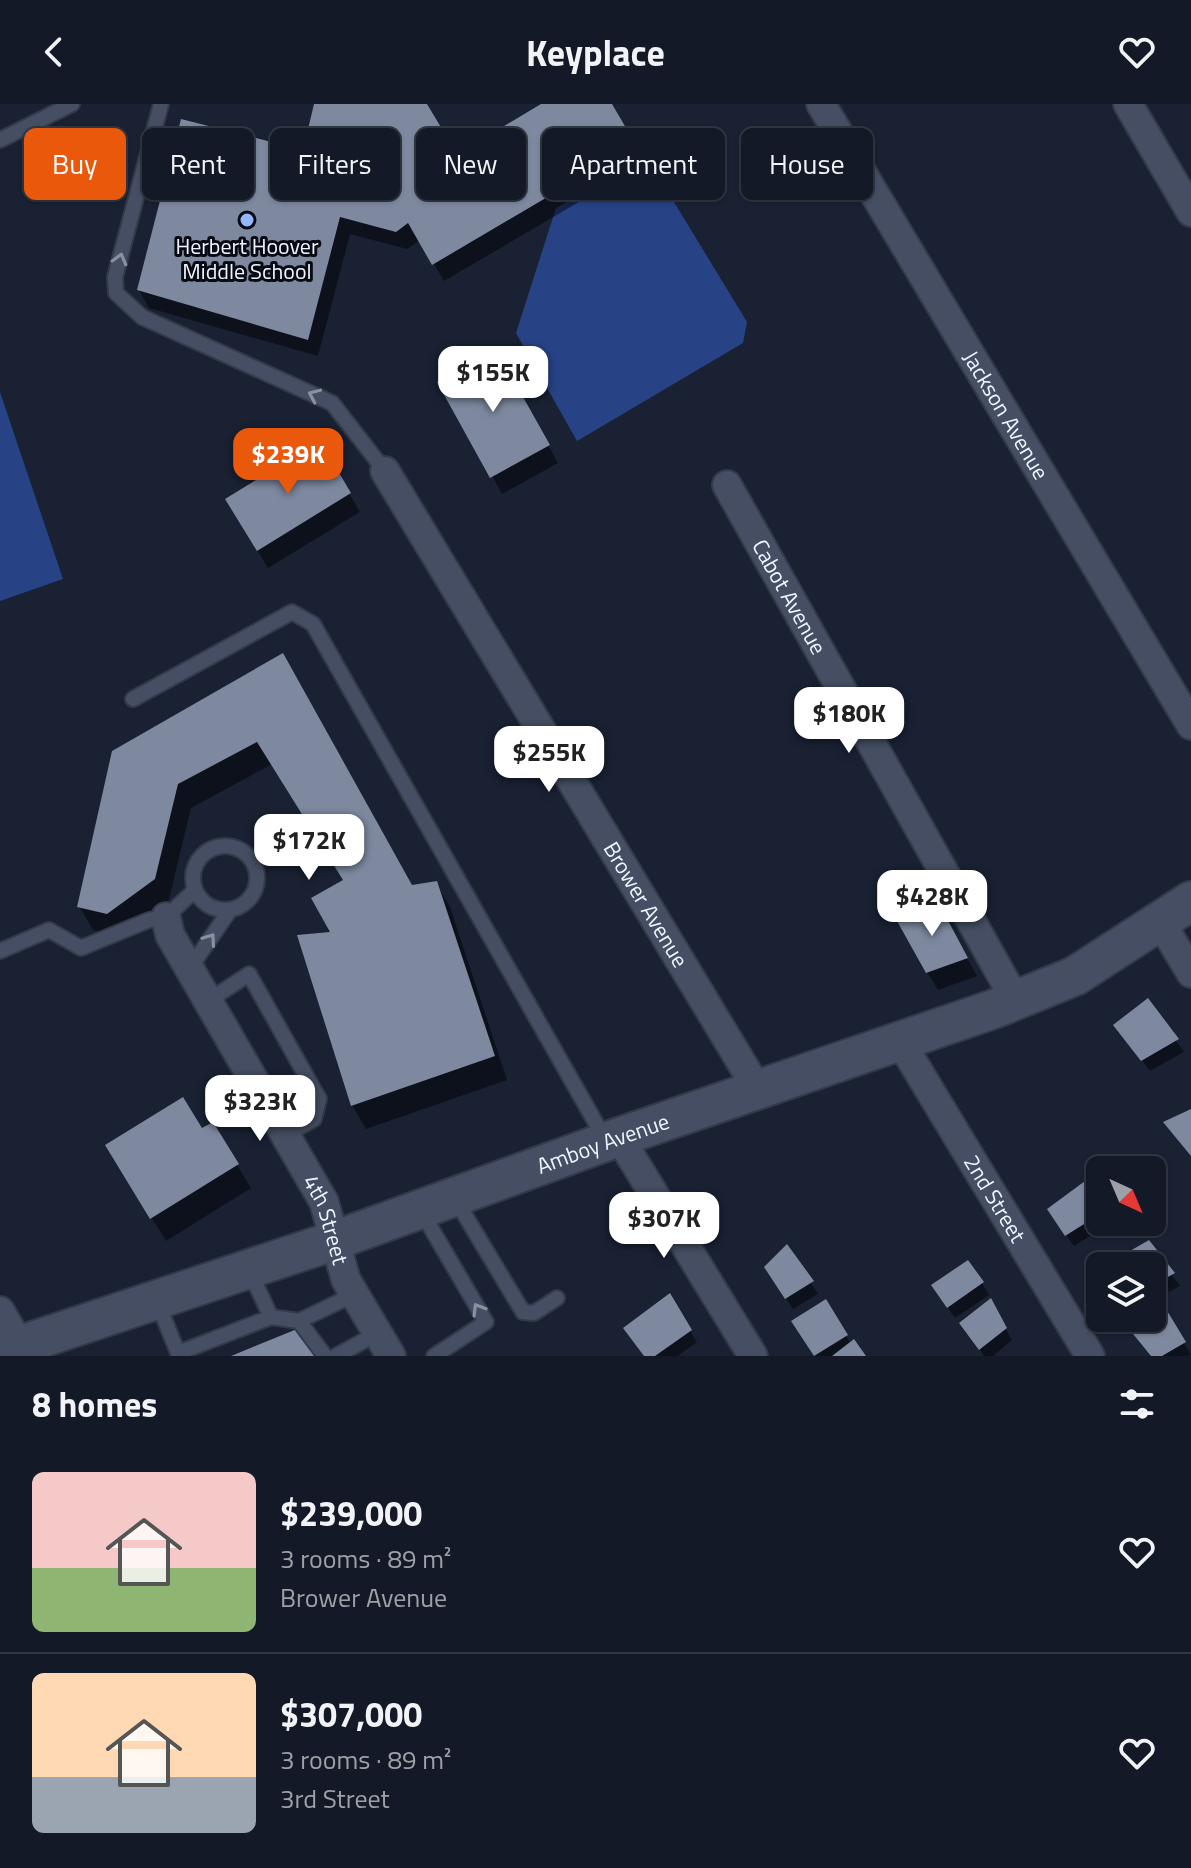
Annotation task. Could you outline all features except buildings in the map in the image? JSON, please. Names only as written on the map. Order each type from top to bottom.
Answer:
[{"type":"street","name":"Jackson Avenue","points":[[821,104],[1191,725]]},
{"type":"street","points":[[1128,104],[1191,212]]},
{"type":"street","name":"Brower Avenue","points":[[385,471],[758,1090]]},
{"type":"street","name":"Cabot Avenue","points":[[727,485],[1016,1001]]},
{"type":"street","name":"Amboy Avenue","points":[[15,1351],[333,1241],[612,1139],[1016,1001],[1075,976],[1191,901]]},
{"type":"street","name":"4th Street","points":[[166,917],[170,935],[324,1202],[333,1241],[355,1294],[384,1344]]},
{"type":"street","points":[[1160,921],[1191,973]]},
{"type":"street","name":"2nd Street","points":[[900,1041],[1090,1356]]},
{"type":"street","points":[[612,1139],[753,1356]]},
{"type":"street","points":[[0,1311],[15,1351]]},
{"type":"lane","points":[[0,140],[72,104]]},
{"type":"lane","points":[[161,104],[115,277],[116,293],[142,317],[332,403],[385,471]]},
{"type":"lane","points":[[133,699],[292,612],[313,624],[612,1139]]},
{"type":"lane","points":[[226,845],[246,852],[257,870],[255,891],[240,907],[230,910],[209,906],[195,890],[194,869],[205,852],[226,845]]},
{"type":"lane","points":[[0,951],[49,930],[81,948],[149,920],[166,917],[195,890]]},
{"type":"lane","points":[[190,968],[230,910]]},
{"type":"lane","points":[[208,1001],[249,974],[319,1099],[314,1119],[285,1135]]},
{"type":"lane","points":[[437,1203],[523,1312],[534,1313],[557,1298]]},
{"type":"lane","points":[[434,1356],[486,1322],[437,1203]]},
{"type":"lane","points":[[248,1269],[271,1317]]},
{"type":"lane","points":[[157,1300],[178,1353],[271,1317],[299,1321],[355,1294]]},
{"type":"lane","points":[[299,1321],[325,1356]]},
{"type":"lane","points":[[336,1356],[384,1344]]},
{"type":"shaded area","points":[[570,200],[673,200],[747,322],[743,343],[577,441],[516,333],[556,208]]},
{"type":"shaded area","points":[[0,392],[63,579],[0,601]]},
{"type":"place","name":"Herbert Hoover Middle School","points":[[247,220]]}]
